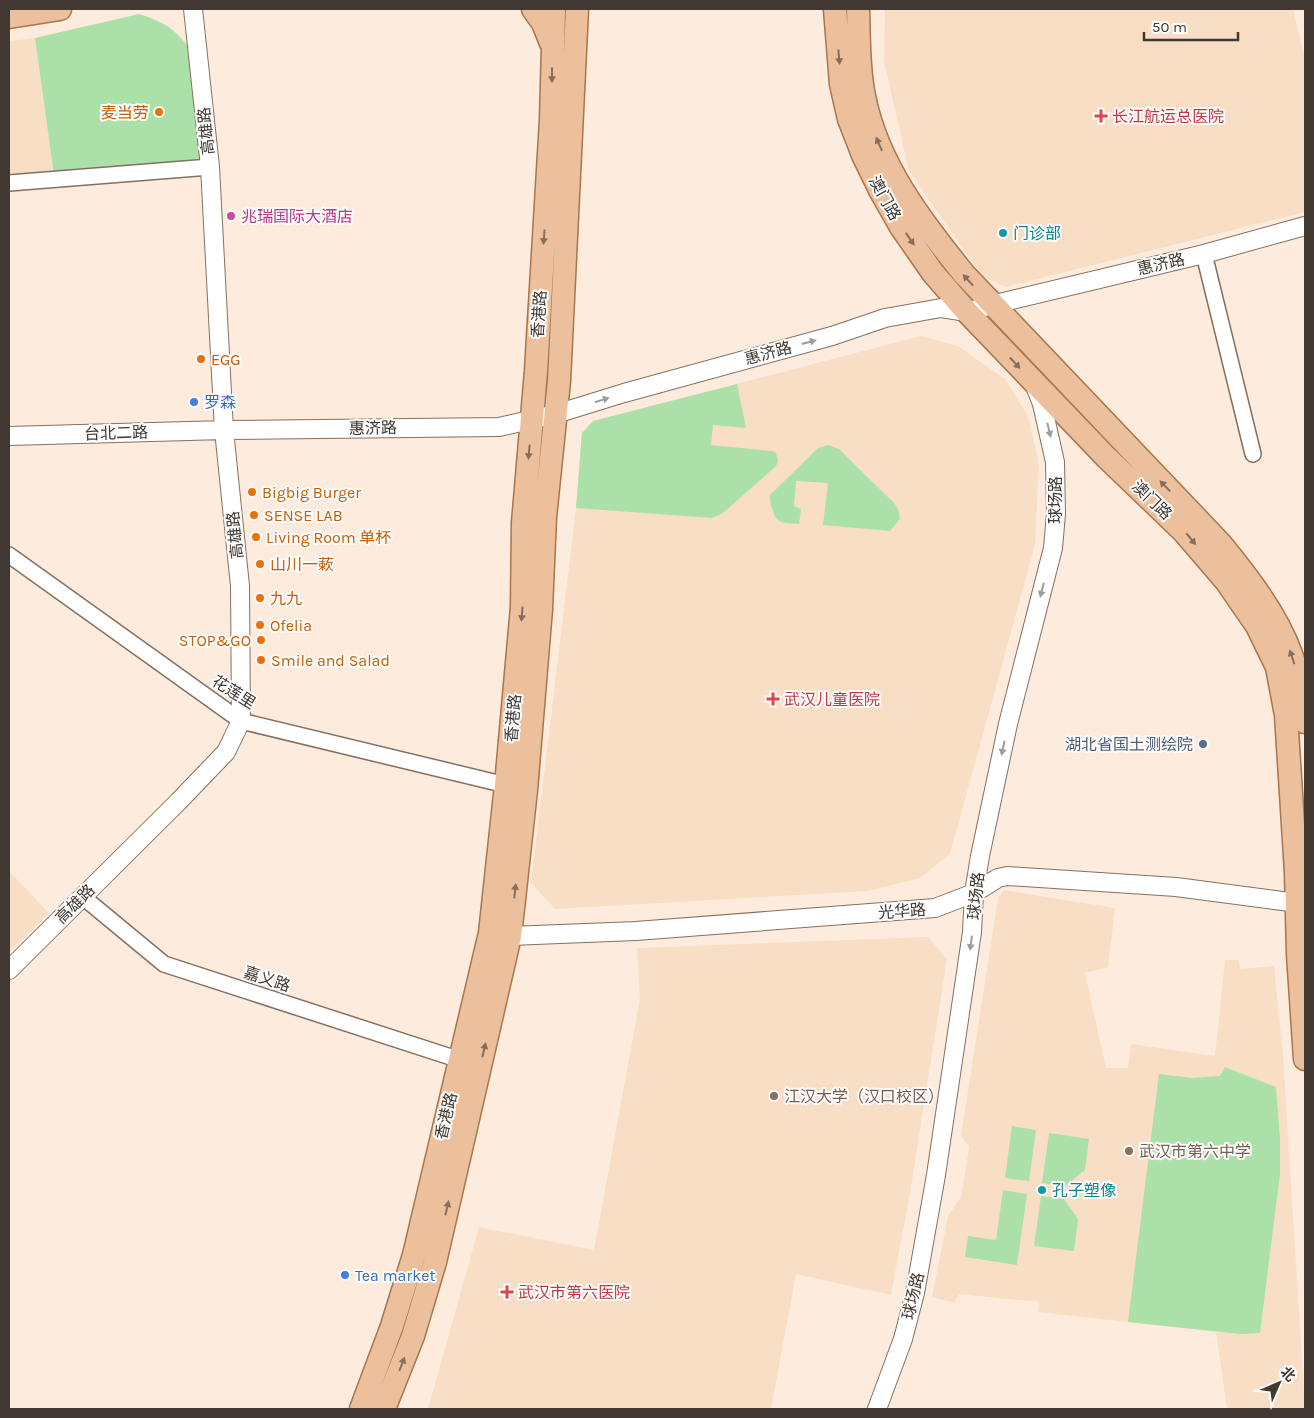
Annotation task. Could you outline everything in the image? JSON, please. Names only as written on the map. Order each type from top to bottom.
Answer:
[{"type":"main road","points":[[9,18],[60,9]]},
{"type":"main road","points":[[533,9],[543,23],[552,45]]},
{"type":"main road","name":"香港路","points":[[362,1409],[392,1326],[414,1255],[460,1060],[500,934],[506,785],[522,607],[523,523],[532,420],[551,120],[554,9]]},
{"type":"main road","name":"香港路","points":[[384,1409],[413,1336],[435,1262],[500,934],[526,790],[541,609],[545,517],[559,381],[577,9]]},
{"type":"main road","points":[[575,47],[589,9]]},
{"type":"main road","name":"澳门路","points":[[835,9],[841,84],[849,119],[863,155],[901,227],[933,273],[967,312],[1034,384],[1184,532],[1226,581],[1257,626],[1277,667],[1286,715],[1301,904],[1298,954],[1305,1059]]},
{"type":"main road","name":"澳门路","points":[[858,9],[860,65],[864,97],[874,133],[889,166],[908,198],[936,240],[991,305],[1220,543],[1248,578],[1271,613],[1291,653],[1302,694],[1305,722]]},
{"type":"street","name":"高雄路","points":[[9,970],[226,752],[241,721],[240,586],[224,430],[210,167],[192,9]]},
{"type":"street","points":[[9,183],[210,167]]},
{"type":"street","name":"惠济路","points":[[224,430],[499,427],[556,414],[624,393],[832,336],[885,318],[941,308],[967,312],[1204,254],[1305,226]]},
{"type":"street","points":[[1204,254],[1254,454]]},
{"type":"street","name":"球场路","points":[[877,1409],[903,1338],[915,1293],[936,1175],[971,941],[974,893],[1008,724],[1053,548],[1056,514],[1055,462],[1042,404],[1034,384]]},
{"type":"street","name":"台北二路","points":[[9,436],[224,430]]},
{"type":"street","name":"花莲里","points":[[9,555],[241,721],[506,785]]},
{"type":"street","name":"光华路","points":[[500,934],[636,931],[935,908],[974,893],[998,878],[1007,876],[1176,887],[1301,904]]},
{"type":"street","name":"嘉义路","points":[[83,897],[164,964],[460,1060]]},
{"type":"shaded area","name":"长江航运总医院","points":[[885,9],[1293,9],[1305,59],[1305,212],[1006,287],[982,276],[909,171],[884,61]]},
{"type":"shaded area","points":[[35,38],[55,183],[9,187],[9,41]]},
{"type":"shaded area","name":"武汉儿童医院","points":[[921,336],[958,346],[1005,379],[1028,416],[1039,464],[1035,545],[950,854],[920,878],[868,891],[555,909],[531,883],[576,508],[582,433],[593,421]]},
{"type":"shaded area","points":[[9,871],[49,913],[9,952]]},
{"type":"shaded area","name":"武汉市第六中学","points":[[1004,890],[1115,908],[1108,967],[1085,973],[1106,1068],[1128,1068],[1131,1044],[1215,1056],[1225,960],[1239,960],[1240,969],[1274,966],[1283,1054],[1305,1409],[1227,1409],[1216,1332],[1038,1312],[1039,1302],[959,1294],[954,1303],[932,1297],[948,1216],[961,1197],[969,1147],[961,1136],[998,898]]},
{"type":"shaded area","name":"江汉大学（汉口校区）","points":[[928,937],[947,959],[910,1193],[891,1295],[796,1274],[771,1409],[428,1409],[479,1227],[594,1250],[640,999],[637,948]]},
{"type":"green space","points":[[139,14],[166,25],[187,45],[201,158],[55,183],[35,38]]},
{"type":"green space","points":[[737,384],[746,428],[713,425],[711,445],[773,451],[776,453],[778,461],[776,466],[723,513],[712,518],[576,508],[582,433],[593,421]]},
{"type":"green space","points":[[828,445],[839,449],[895,504],[900,519],[890,531],[823,525],[828,483],[796,481],[794,506],[801,509],[799,524],[786,523],[777,519],[771,505],[770,495],[818,448]]},
{"type":"green space","points":[[1225,1067],[1276,1087],[1280,1140],[1280,1174],[1260,1333],[1241,1334],[1128,1322],[1159,1074],[1193,1078],[1220,1076]]},
{"type":"green space","points":[[1012,1126],[1036,1130],[1029,1181],[1005,1178]]},
{"type":"green space","points":[[1049,1133],[1089,1139],[1085,1170],[1065,1186],[1042,1183]]},
{"type":"green space","points":[[1003,1190],[1027,1194],[1017,1265],[965,1257],[968,1236],[996,1240]]},
{"type":"green space","points":[[1041,1196],[1064,1199],[1078,1219],[1074,1251],[1034,1246]]},
{"type":"place","name":"麦当劳","points":[[159,112]]},
{"type":"place","name":"长江航运总医院","points":[[1101,116]]},
{"type":"place","name":"兆瑞国际大酒店","points":[[231,216]]},
{"type":"place","name":"门诊部","points":[[1003,233]]},
{"type":"place","name":"EGG","points":[[201,359]]},
{"type":"place","name":"罗森","points":[[194,402]]},
{"type":"place","name":"Bigbig Burger","points":[[252,492]]},
{"type":"place","name":"SENSE LAB","points":[[254,515]]},
{"type":"place","name":"Living Room 单杯","points":[[256,537]]},
{"type":"place","name":"山川一蔌","points":[[260,564]]},
{"type":"place","name":"九九","points":[[260,598]]},
{"type":"place","name":"Ofelia","points":[[260,625]]},
{"type":"place","name":"STOP&GO","points":[[261,640]]},
{"type":"place","name":"Smile and Salad","points":[[261,660]]},
{"type":"place","name":"武汉儿童医院","points":[[773,699]]},
{"type":"place","name":"湖北省国土测绘院","points":[[1203,744]]},
{"type":"place","name":"江汉大学（汉口校区）","points":[[774,1096]]},
{"type":"place","name":"武汉市第六中学","points":[[1129,1151]]},
{"type":"place","name":"孔子塑像","points":[[1042,1190]]},
{"type":"place","name":"Tea market","points":[[345,1275]]},
{"type":"place","name":"武汉市第六医院","points":[[507,1292]]}]
